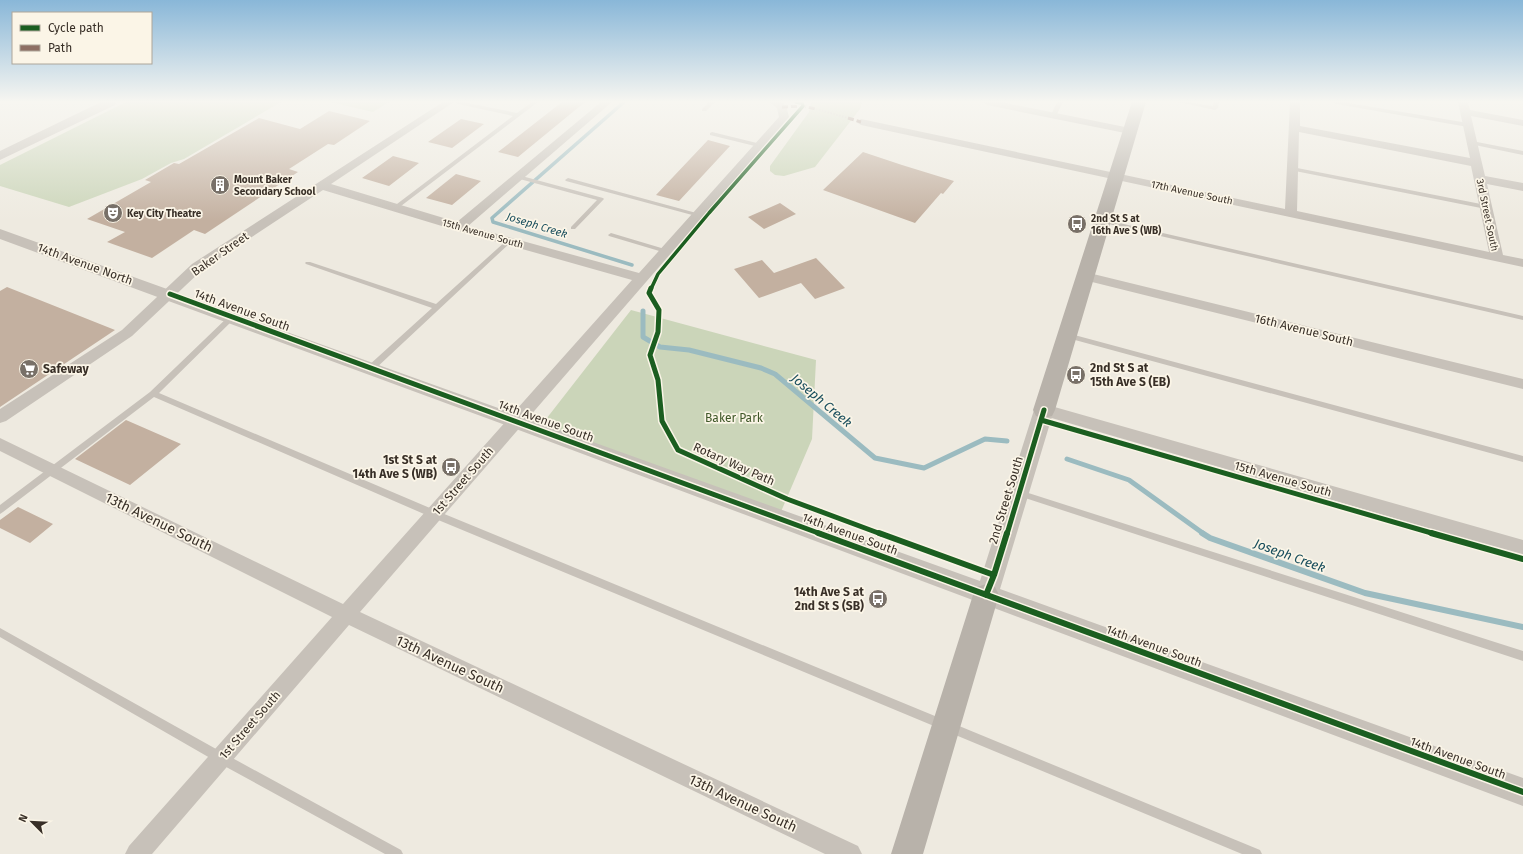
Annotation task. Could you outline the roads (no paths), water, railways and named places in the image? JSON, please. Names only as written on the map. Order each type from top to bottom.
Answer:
[{"type":"main road","name":"2nd Street South","points":[[1044,410],[1127,142]]},
{"type":"main road","name":"2nd Street South","points":[[907,854],[986,595]]},
{"type":"street","points":[[0,156],[29,142]]},
{"type":"street","name":"Baker Street","points":[[0,417],[127,333],[197,267],[324,186],[390,142]]},
{"type":"street","points":[[459,227],[560,142]]},
{"type":"street","name":"1st Street South","points":[[138,854],[515,421],[762,142]]},
{"type":"street","name":"17th Avenue South","points":[[955,142],[1523,263]]},
{"type":"street","points":[[1291,213],[1293,142]]},
{"type":"street","points":[[1368,142],[1476,162]]},
{"type":"street","name":"3rd Street South","points":[[1472,143],[1497,257]]},
{"type":"street","points":[[1480,179],[1523,187]]},
{"type":"street","name":"15th Avenue South","points":[[324,186],[459,227],[642,278]]},
{"type":"street","name":"14th Avenue North","points":[[0,234],[170,294]]},
{"type":"street","name":"16th Avenue South","points":[[1085,276],[1523,384]]},
{"type":"street","name":"14th Avenue South","points":[[170,294],[1523,792]]},
{"type":"street","name":"15th Avenue South","points":[[1044,410],[1523,548]]},
{"type":"street","name":"2nd Street South","points":[[986,595],[994,575],[1044,410]]},
{"type":"street","name":"13th Avenue South","points":[[0,444],[347,615],[850,854]]},
{"type":"lane","points":[[395,208],[482,142]]},
{"type":"lane","points":[[746,142],[759,145]]},
{"type":"lane","points":[[1472,143],[1523,152]]},
{"type":"lane","points":[[1292,168],[1486,207]]},
{"type":"lane","points":[[518,177],[601,199],[573,228]]},
{"type":"lane","points":[[568,180],[698,215]]},
{"type":"lane","points":[[1102,221],[1523,318]]},
{"type":"lane","points":[[611,235],[666,251]]},
{"type":"lane","points":[[371,368],[509,241]]},
{"type":"lane","points":[[308,263],[438,307]]},
{"type":"lane","points":[[0,510],[153,394],[232,317]]},
{"type":"lane","points":[[1067,335],[1523,459]]},
{"type":"lane","points":[[153,394],[435,514],[1256,854]]},
{"type":"lane","points":[[1018,493],[1523,656]]},
{"type":"lane","points":[[0,632],[222,758],[397,854]]},
{"type":"waterway","name":"Joseph Creek","points":[[579,142],[492,218],[493,222],[632,265]]},
{"type":"waterway","name":"Joseph Creek","points":[[643,311],[643,337],[660,347],[689,350],[761,368],[775,374],[875,458],[924,468],[985,439],[1007,441]]},
{"type":"waterway","name":"Joseph Creek","points":[[1067,459],[1129,480],[1204,534]]},
{"type":"waterway","name":"Joseph Creek","points":[[1202,533],[1210,538],[1365,593],[1523,627]]},
{"type":"place","name":"Mount Baker Secondary School","points":[[220,185]]},
{"type":"place","name":"Key City Theatre","points":[[113,213]]},
{"type":"place","name":"2nd St S at 16th Ave S (WB)","points":[[1077,224]]},
{"type":"place","name":"Safeway","points":[[29,369]]},
{"type":"place","name":"2nd St S at 15th Ave S (EB)","points":[[1076,375]]},
{"type":"place","name":"1st St S at 14th Ave S (WB)","points":[[451,467]]},
{"type":"place","name":"14th Ave S at 2nd St S (SB)","points":[[878,599]]},
{"type":"park label","name":"Baker Park","points":[[734,418]]}]
